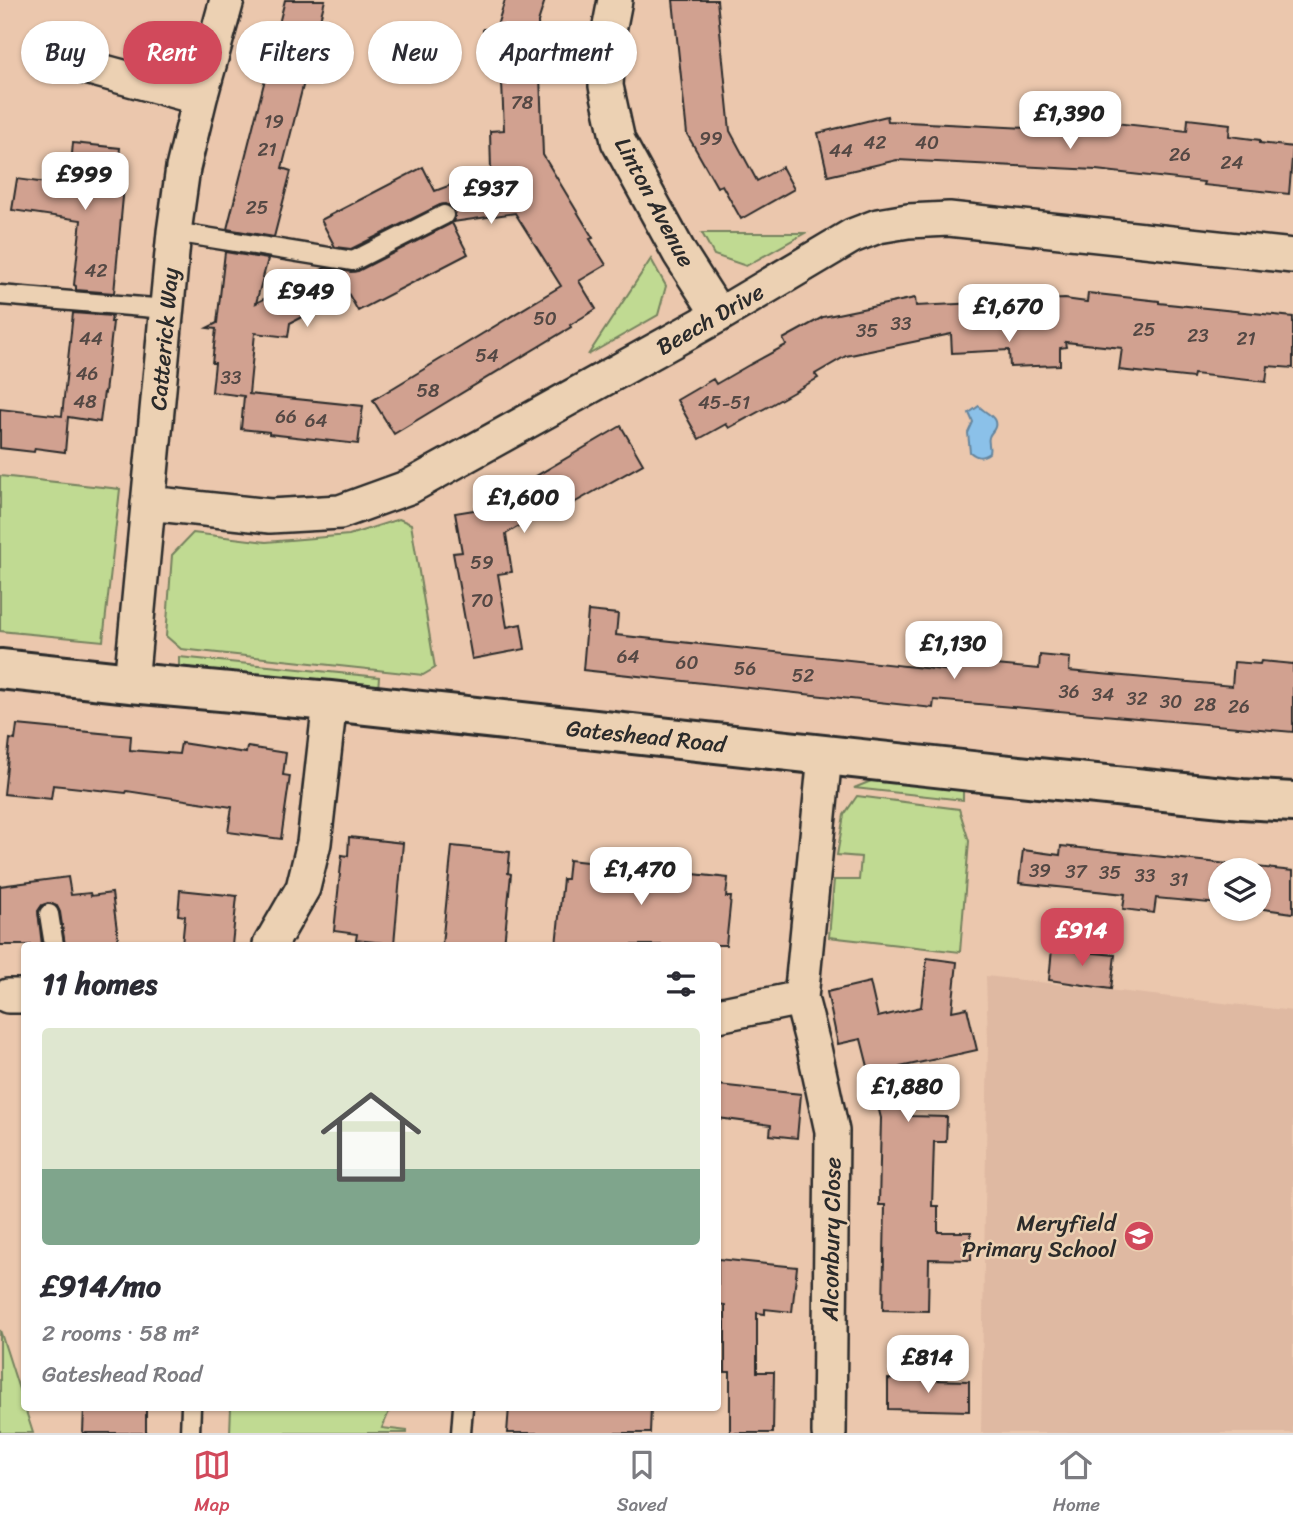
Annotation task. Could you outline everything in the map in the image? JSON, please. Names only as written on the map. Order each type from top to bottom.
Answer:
[{"type":"street","name":"Catterick Way","points":[[131,683],[174,232],[183,168],[227,0]]},
{"type":"street","name":"Linton Avenue","points":[[615,0],[609,32],[606,86],[618,141],[680,254],[719,315]]},
{"type":"street","points":[[109,73],[200,98]]},
{"type":"street","name":"Beech Drive","points":[[148,503],[270,516],[340,512],[409,487],[719,315],[852,236],[878,226],[948,219],[1293,256]]},
{"type":"street","name":"Gateshead Road","points":[[0,669],[330,701],[1242,799],[1293,802]]},
{"type":"street","points":[[272,942],[303,888],[314,843],[330,701]]},
{"type":"street","name":"Alconbury Close","points":[[825,755],[801,998],[832,1131],[829,1433]]},
{"type":"street","points":[[721,1014],[801,998]]},
{"type":"lane","points":[[174,232],[353,261],[444,215]]},
{"type":"lane","points":[[0,295],[166,309]]},
{"type":"lane","points":[[49,914],[54,942]]},
{"type":"lane","points":[[190,1433],[191,1411]]},
{"type":"lane","points":[[461,1433],[463,1411]]},
{"type":"shaded area","name":"Meryfield Primary School","points":[[986,976],[1293,1011],[1293,1433],[981,1433],[988,1040]]},
{"type":"green space","points":[[702,233],[805,233],[746,266],[714,255]]},
{"type":"green space","points":[[651,259],[666,286],[658,315],[588,355]]},
{"type":"green space","points":[[0,476],[120,489],[103,641],[0,631]]},
{"type":"green space","points":[[399,519],[411,524],[435,668],[423,675],[181,649],[166,636],[172,555],[193,533],[266,542],[349,535]]},
{"type":"green space","points":[[179,657],[379,677],[378,689],[179,667]]},
{"type":"green space","points":[[876,779],[963,787],[963,800],[854,788]]},
{"type":"green space","points":[[857,796],[959,809],[969,841],[960,952],[829,937],[834,880],[859,880],[861,857],[837,855],[844,815]]},
{"type":"green space","points":[[0,1330],[21,1396],[21,1411],[26,1411],[33,1433],[0,1433]]},
{"type":"green space","points":[[231,1411],[389,1411],[382,1428],[407,1431],[407,1433],[230,1433]]},
{"type":"water","points":[[979,406],[993,417],[995,423],[989,439],[989,453],[980,457],[970,452],[968,433],[973,422],[969,413]]},
{"type":"building","points":[[285,0],[325,0],[320,21],[280,21]]},
{"type":"building","points":[[505,0],[545,0],[538,21],[498,21]]},
{"type":"building","points":[[673,0],[717,0],[730,131],[757,181],[782,167],[794,189],[741,219],[722,185],[717,187],[687,134]]},
{"type":"building","points":[[264,84],[304,84],[282,168],[291,171],[274,237],[227,229]]},
{"type":"building","points":[[502,84],[540,84],[543,155],[593,238],[590,239],[606,265],[579,281],[596,309],[570,325],[571,327],[394,434],[373,400],[561,286],[515,213],[453,222],[454,209],[445,204],[440,205],[351,249],[335,247],[321,220],[423,167],[435,191],[491,170],[490,131],[504,130]]},
{"type":"building","points":[[887,116],[888,121],[1105,132],[1106,122],[1187,131],[1188,119],[1230,124],[1229,136],[1293,147],[1289,194],[1096,170],[897,160],[828,176],[818,133]]},
{"type":"building","points":[[73,143],[120,148],[116,185],[124,186],[114,293],[76,290],[74,285],[81,220],[12,210],[17,179],[69,186]]},
{"type":"building","points":[[452,223],[468,254],[358,311],[348,293],[290,323],[288,337],[255,333],[249,394],[363,406],[358,444],[241,429],[244,396],[212,392],[216,329],[207,328],[217,323],[225,252],[268,259],[256,303],[325,268],[358,271]]},
{"type":"building","points":[[1088,293],[1293,317],[1293,368],[1268,366],[1266,382],[1194,374],[1193,378],[1119,370],[1122,348],[1065,342],[1066,347],[1060,348],[1060,365],[1010,367],[1009,350],[952,353],[951,334],[846,356],[815,374],[818,378],[771,405],[729,428],[726,424],[699,439],[677,400],[713,379],[716,384],[786,345],[783,339],[823,317],[915,298],[916,306],[1065,299],[1087,302]]},
{"type":"building","points":[[73,313],[112,316],[100,422],[68,417],[65,452],[35,448],[34,452],[0,448],[0,409],[62,416]]},
{"type":"building","points":[[621,426],[643,464],[563,509],[562,500],[506,534],[512,572],[498,574],[507,627],[521,624],[525,649],[472,659],[453,553],[462,552],[455,513],[480,509]]},
{"type":"building","points":[[588,611],[618,614],[616,635],[951,671],[952,661],[1039,669],[1040,655],[1070,658],[1069,671],[1232,686],[1234,662],[1293,664],[1293,732],[934,700],[933,708],[583,670]]},
{"type":"building","points":[[17,725],[131,736],[130,750],[179,754],[181,743],[246,753],[247,747],[286,753],[283,775],[290,776],[281,839],[228,832],[232,807],[127,791],[53,785],[51,799],[4,794],[10,739],[15,740]]},
{"type":"building","points":[[349,837],[403,843],[394,942],[356,940],[357,934],[334,931],[342,855],[348,856]]},
{"type":"building","points":[[452,846],[510,852],[508,873],[511,874],[504,942],[442,942]]},
{"type":"building","points":[[1061,846],[1208,862],[1208,903],[1156,898],[1154,913],[1123,909],[1125,894],[1019,883],[1023,850],[1060,855]]},
{"type":"building","points":[[569,860],[728,878],[726,897],[731,897],[726,945],[721,945],[721,942],[556,942],[563,879],[567,879]]},
{"type":"building","points":[[1271,869],[1293,871],[1293,913],[1271,910]]},
{"type":"building","points":[[68,877],[71,895],[112,893],[119,942],[65,942],[60,912],[57,906],[48,903],[42,905],[38,911],[42,942],[0,945],[0,886]]},
{"type":"building","points":[[180,890],[237,896],[232,942],[182,942],[185,916],[178,915]]},
{"type":"building","points":[[1052,949],[1115,955],[1111,989],[1049,980]]},
{"type":"building","points":[[927,958],[957,962],[952,1011],[967,1008],[977,1050],[900,1067],[911,1116],[947,1117],[946,1142],[934,1142],[932,1206],[938,1206],[938,1232],[971,1232],[971,1260],[929,1259],[928,1311],[883,1310],[885,1205],[879,1205],[881,1118],[861,1039],[838,1044],[827,992],[870,982],[878,1017],[921,1007]]},
{"type":"building","points":[[721,1085],[801,1094],[797,1138],[770,1135],[771,1125],[721,1118]]},
{"type":"building","points":[[721,1259],[797,1267],[792,1312],[765,1309],[765,1314],[757,1313],[757,1372],[774,1372],[773,1433],[730,1433],[730,1372],[725,1372],[725,1305],[721,1304]]},
{"type":"building","points":[[888,1379],[969,1381],[969,1411],[888,1409]]},
{"type":"building","points":[[84,1411],[146,1411],[146,1433],[83,1433]]},
{"type":"building","points":[[509,1411],[651,1411],[650,1433],[507,1433]]},
{"type":"place","name":"Meryfield Primary School","points":[[1139,1236]]}]
